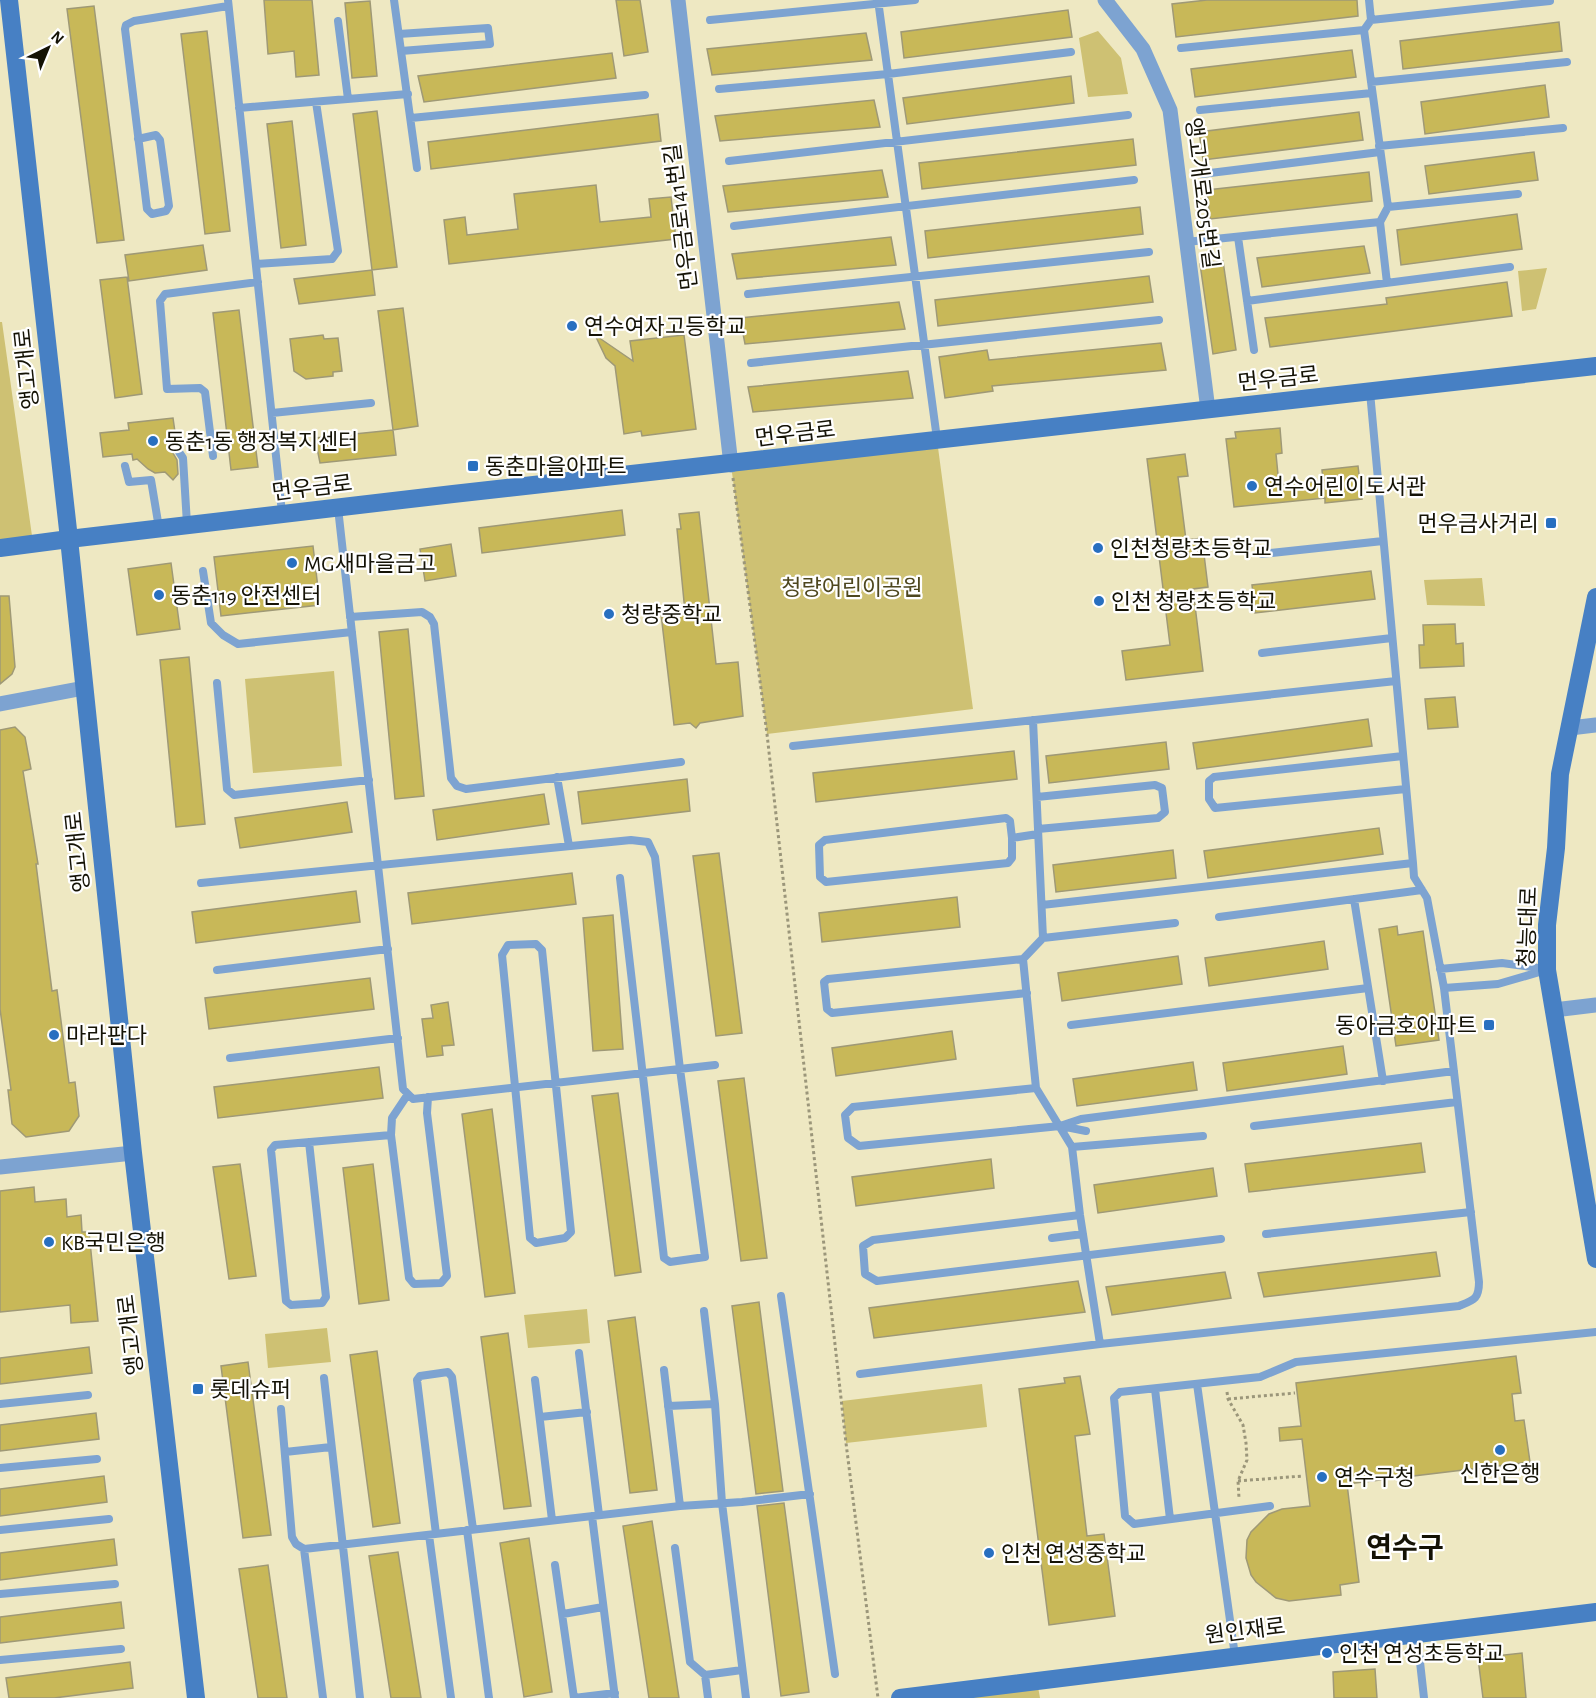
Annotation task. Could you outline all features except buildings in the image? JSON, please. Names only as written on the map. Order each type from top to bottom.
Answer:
[{"type":"main road","name":"앵고개로","points":[[9,0],[69,539],[133,1153],[196,1698]]},
{"type":"main road","name":"먼우금로","points":[[0,548],[159,528],[1596,366]]},
{"type":"main road","name":"청능대로","points":[[1596,597],[1560,774],[1556,848],[1547,925],[1547,970],[1596,1259]]},
{"type":"main road","name":"원인재로","points":[[900,1698],[1596,1612]]},
{"type":"street","name":"먼우금로141번길","points":[[678,0],[731,465]]},
{"type":"street","name":"앵고개로205번길","points":[[1105,0],[1143,49],[1170,110],[1208,410]]},
{"type":"street","points":[[0,704],[84,688]]},
{"type":"street","points":[[1569,728],[1596,725]]},
{"type":"street","points":[[1554,1010],[1596,1005]]},
{"type":"street","points":[[0,1167],[133,1153]]},
{"type":"lane","points":[[394,0],[417,168]]},
{"type":"lane","points":[[710,20],[915,0]]},
{"type":"lane","points":[[1370,0],[1371,20],[1364,30],[1388,207],[1380,222],[1388,283]]},
{"type":"lane","points":[[1371,20],[1550,1]]},
{"type":"lane","points":[[878,2],[937,440]]},
{"type":"lane","points":[[138,139],[156,135],[160,140],[169,206],[166,211],[152,213],[147,209],[138,139],[125,29],[126,25],[134,21],[228,3],[282,515]]},
{"type":"lane","points":[[338,21],[348,99]]},
{"type":"lane","points":[[399,34],[488,28],[490,44],[401,51]]},
{"type":"lane","points":[[1181,48],[1364,30]]},
{"type":"lane","points":[[719,89],[888,74],[1071,52]]},
{"type":"lane","points":[[1371,82],[1567,62]]},
{"type":"lane","points":[[1200,110],[1372,93]]},
{"type":"lane","points":[[239,108],[408,94]]},
{"type":"lane","points":[[411,118],[645,95]]},
{"type":"lane","points":[[256,264],[332,259],[338,251],[316,102]]},
{"type":"lane","points":[[729,161],[1128,115]]},
{"type":"lane","points":[[1202,174],[1380,149],[1563,128]]},
{"type":"lane","points":[[734,226],[1134,180]]},
{"type":"lane","points":[[1388,207],[1518,194]]},
{"type":"lane","points":[[1186,242],[1380,222]]},
{"type":"lane","points":[[1238,237],[1254,350]]},
{"type":"lane","points":[[748,294],[1149,252]]},
{"type":"lane","points":[[1247,301],[1510,267]]},
{"type":"lane","points":[[213,456],[205,392],[201,388],[167,388],[160,301],[165,294],[258,282]]},
{"type":"lane","points":[[751,363],[1159,320]]},
{"type":"lane","points":[[860,1374],[1100,1344],[1459,1306],[1473,1300],[1479,1293],[1444,988],[1427,898],[1414,877],[1370,392]]},
{"type":"lane","points":[[272,413],[371,404]]},
{"type":"lane","points":[[180,452],[183,458],[187,525]]},
{"type":"lane","points":[[125,466],[129,482],[152,480],[159,528]]},
{"type":"lane","points":[[338,508],[403,1089],[413,1099],[715,1065]]},
{"type":"lane","points":[[1262,554],[1383,541]]},
{"type":"lane","points":[[202,571],[211,623],[223,635],[238,644],[352,632]]},
{"type":"lane","points":[[350,617],[422,612],[430,617],[434,624],[451,778],[457,786],[466,789],[681,762]]},
{"type":"lane","points":[[1262,653],[1392,638]]},
{"type":"lane","points":[[793,746],[1396,681]]},
{"type":"lane","points":[[217,683],[227,789],[234,795],[369,780]]},
{"type":"lane","points":[[1033,720],[1043,938]]},
{"type":"lane","points":[[1403,756],[1214,777],[1209,781],[1209,799],[1215,808],[1406,789]]},
{"type":"lane","points":[[557,777],[569,846]]},
{"type":"lane","points":[[1012,838],[1038,832],[1158,818],[1165,812],[1162,788],[1155,785],[1037,797]]},
{"type":"lane","points":[[1006,818],[1010,821],[1012,838],[1012,858],[1008,863],[826,882],[820,877],[819,845],[825,840],[1006,818]]},
{"type":"lane","points":[[201,883],[632,840],[648,842],[655,857],[705,1257],[670,1262],[664,1258],[620,878]]},
{"type":"lane","points":[[1042,905],[1413,863]]},
{"type":"lane","points":[[1219,917],[1422,890]]},
{"type":"lane","points":[[1354,899],[1383,1081]]},
{"type":"lane","points":[[1027,993],[832,1013],[827,1009],[824,982],[828,979],[1023,959],[1043,938],[1175,923]]},
{"type":"lane","points":[[536,944],[543,950],[556,1083],[571,1232],[565,1238],[536,1243],[530,1238],[502,955],[508,945],[536,944]]},
{"type":"lane","points":[[217,970],[388,949]]},
{"type":"lane","points":[[1023,959],[1036,1088],[1072,1147],[1100,1344]]},
{"type":"lane","points":[[1440,969],[1502,963],[1547,970]]},
{"type":"lane","points":[[1444,988],[1498,984],[1547,970]]},
{"type":"lane","points":[[1071,1025],[1368,988]]},
{"type":"lane","points":[[230,1058],[398,1038]]},
{"type":"lane","points":[[1036,1088],[853,1107],[845,1115],[848,1138],[859,1146],[1060,1126],[1082,1119],[1454,1071]]},
{"type":"lane","points":[[408,1094],[392,1118],[391,1135],[409,1278],[414,1284],[441,1283],[447,1276],[428,1097]]},
{"type":"lane","points":[[1254,1126],[1457,1102]]},
{"type":"lane","points":[[1060,1126],[1086,1131]]},
{"type":"lane","points":[[309,1142],[326,1297],[322,1303],[291,1305],[286,1301],[271,1150],[275,1145],[309,1142],[391,1135]]},
{"type":"lane","points":[[1072,1147],[1203,1136]]},
{"type":"lane","points":[[1266,1234],[1471,1212]]},
{"type":"lane","points":[[1080,1215],[873,1240],[863,1246],[865,1274],[877,1281],[1221,1239]]},
{"type":"lane","points":[[1052,1238],[1083,1234]]},
{"type":"lane","points":[[781,1296],[836,1674]]},
{"type":"lane","points":[[704,1311],[715,1404],[722,1503],[746,1698]]},
{"type":"lane","points":[[1270,1506],[1134,1524],[1125,1516],[1114,1398],[1120,1392],[1260,1377],[1296,1362],[1596,1332]]},
{"type":"lane","points":[[555,1565],[574,1698],[615,1695],[603,1607],[587,1413],[579,1353]]},
{"type":"lane","points":[[664,1370],[680,1506]]},
{"type":"lane","points":[[451,1698],[417,1380],[420,1376],[448,1372],[452,1377],[489,1698]]},
{"type":"lane","points":[[324,1378],[360,1698]]},
{"type":"lane","points":[[536,1380],[552,1520]]},
{"type":"lane","points":[[1197,1384],[1235,1656]]},
{"type":"lane","points":[[1155,1389],[1170,1520]]},
{"type":"lane","points":[[0,1404],[88,1395]]},
{"type":"lane","points":[[668,1406],[715,1404]]},
{"type":"lane","points":[[281,1409],[292,1537],[296,1544],[304,1549],[596,1515],[810,1494]]},
{"type":"lane","points":[[540,1417],[587,1413]]},
{"type":"lane","points":[[285,1452],[332,1447]]},
{"type":"lane","points":[[0,1468],[97,1459]]},
{"type":"lane","points":[[0,1530],[109,1519]]},
{"type":"lane","points":[[675,1548],[690,1662],[705,1675],[708,1698]]},
{"type":"lane","points":[[304,1549],[323,1698]]},
{"type":"lane","points":[[0,1594],[115,1584]]},
{"type":"lane","points":[[562,1614],[603,1607]]},
{"type":"lane","points":[[1417,1634],[1424,1698]]},
{"type":"lane","points":[[0,1660],[121,1649]]},
{"type":"lane","points":[[705,1675],[742,1670]]},
{"type":"path","points":[[731,465],[767,734],[846,1443],[878,1698]]},
{"type":"path","points":[[1225,1381],[1228,1399],[1243,1425],[1246,1443],[1247,1460],[1238,1481],[1241,1510]]},
{"type":"path","points":[[1228,1399],[1295,1393]]},
{"type":"path","points":[[1238,1481],[1303,1476]]},
{"type":"green space","points":[[1098,31],[1121,58],[1128,94],[1088,97],[1079,38]]},
{"type":"green space","points":[[1547,268],[1536,309],[1522,311],[1518,271]]},
{"type":"green space","points":[[0,322],[2,322],[33,543],[0,548]]},
{"type":"green space","name":"청량어린이공원","points":[[937,440],[973,709],[767,734],[731,465]]},
{"type":"green space","points":[[1482,578],[1485,606],[1427,605],[1424,580]]},
{"type":"green space","points":[[334,671],[342,766],[253,773],[245,679]]},
{"type":"green space","points":[[587,1309],[590,1343],[528,1348],[524,1315]]},
{"type":"green space","points":[[327,1328],[331,1362],[268,1368],[265,1334]]},
{"type":"green space","points":[[982,1384],[987,1427],[846,1443],[842,1401]]},
{"type":"green space","points":[[1037,1681],[1040,1698],[900,1698]]},
{"type":"place","name":"연수여자고등학교","points":[[572,326]]},
{"type":"place","name":"동춘1동 행정복지센터","points":[[153,441]]},
{"type":"place","name":"동춘마을아파트","points":[[473,466]]},
{"type":"place","name":"연수어린이도서관","points":[[1252,486]]},
{"type":"place","name":"먼우금사거리","points":[[1551,523]]},
{"type":"place","name":"인천청량초등학교","points":[[1098,548]]},
{"type":"place","name":"MG새마을금고","points":[[292,563]]},
{"type":"place","name":"동춘119 안전센터","points":[[159,595]]},
{"type":"place","name":"인천 청량초등학교","points":[[1099,601]]},
{"type":"place","name":"청량중학교","points":[[609,614]]},
{"type":"place","name":"동아금호아파트","points":[[1489,1025]]},
{"type":"place","name":"마라판다","points":[[54,1035]]},
{"type":"place","name":"KB국민은행","points":[[49,1242]]},
{"type":"place","name":"롯데슈퍼","points":[[198,1389]]},
{"type":"place","name":"신한은행","points":[[1500,1450]]},
{"type":"place","name":"연수구청","points":[[1322,1477]]},
{"type":"place","name":"인천 연성중학교","points":[[989,1553]]},
{"type":"place","name":"인천 연성초등학교","points":[[1327,1653]]},
{"type":"district","name":"연수구","points":[[1405,1547]]}]
